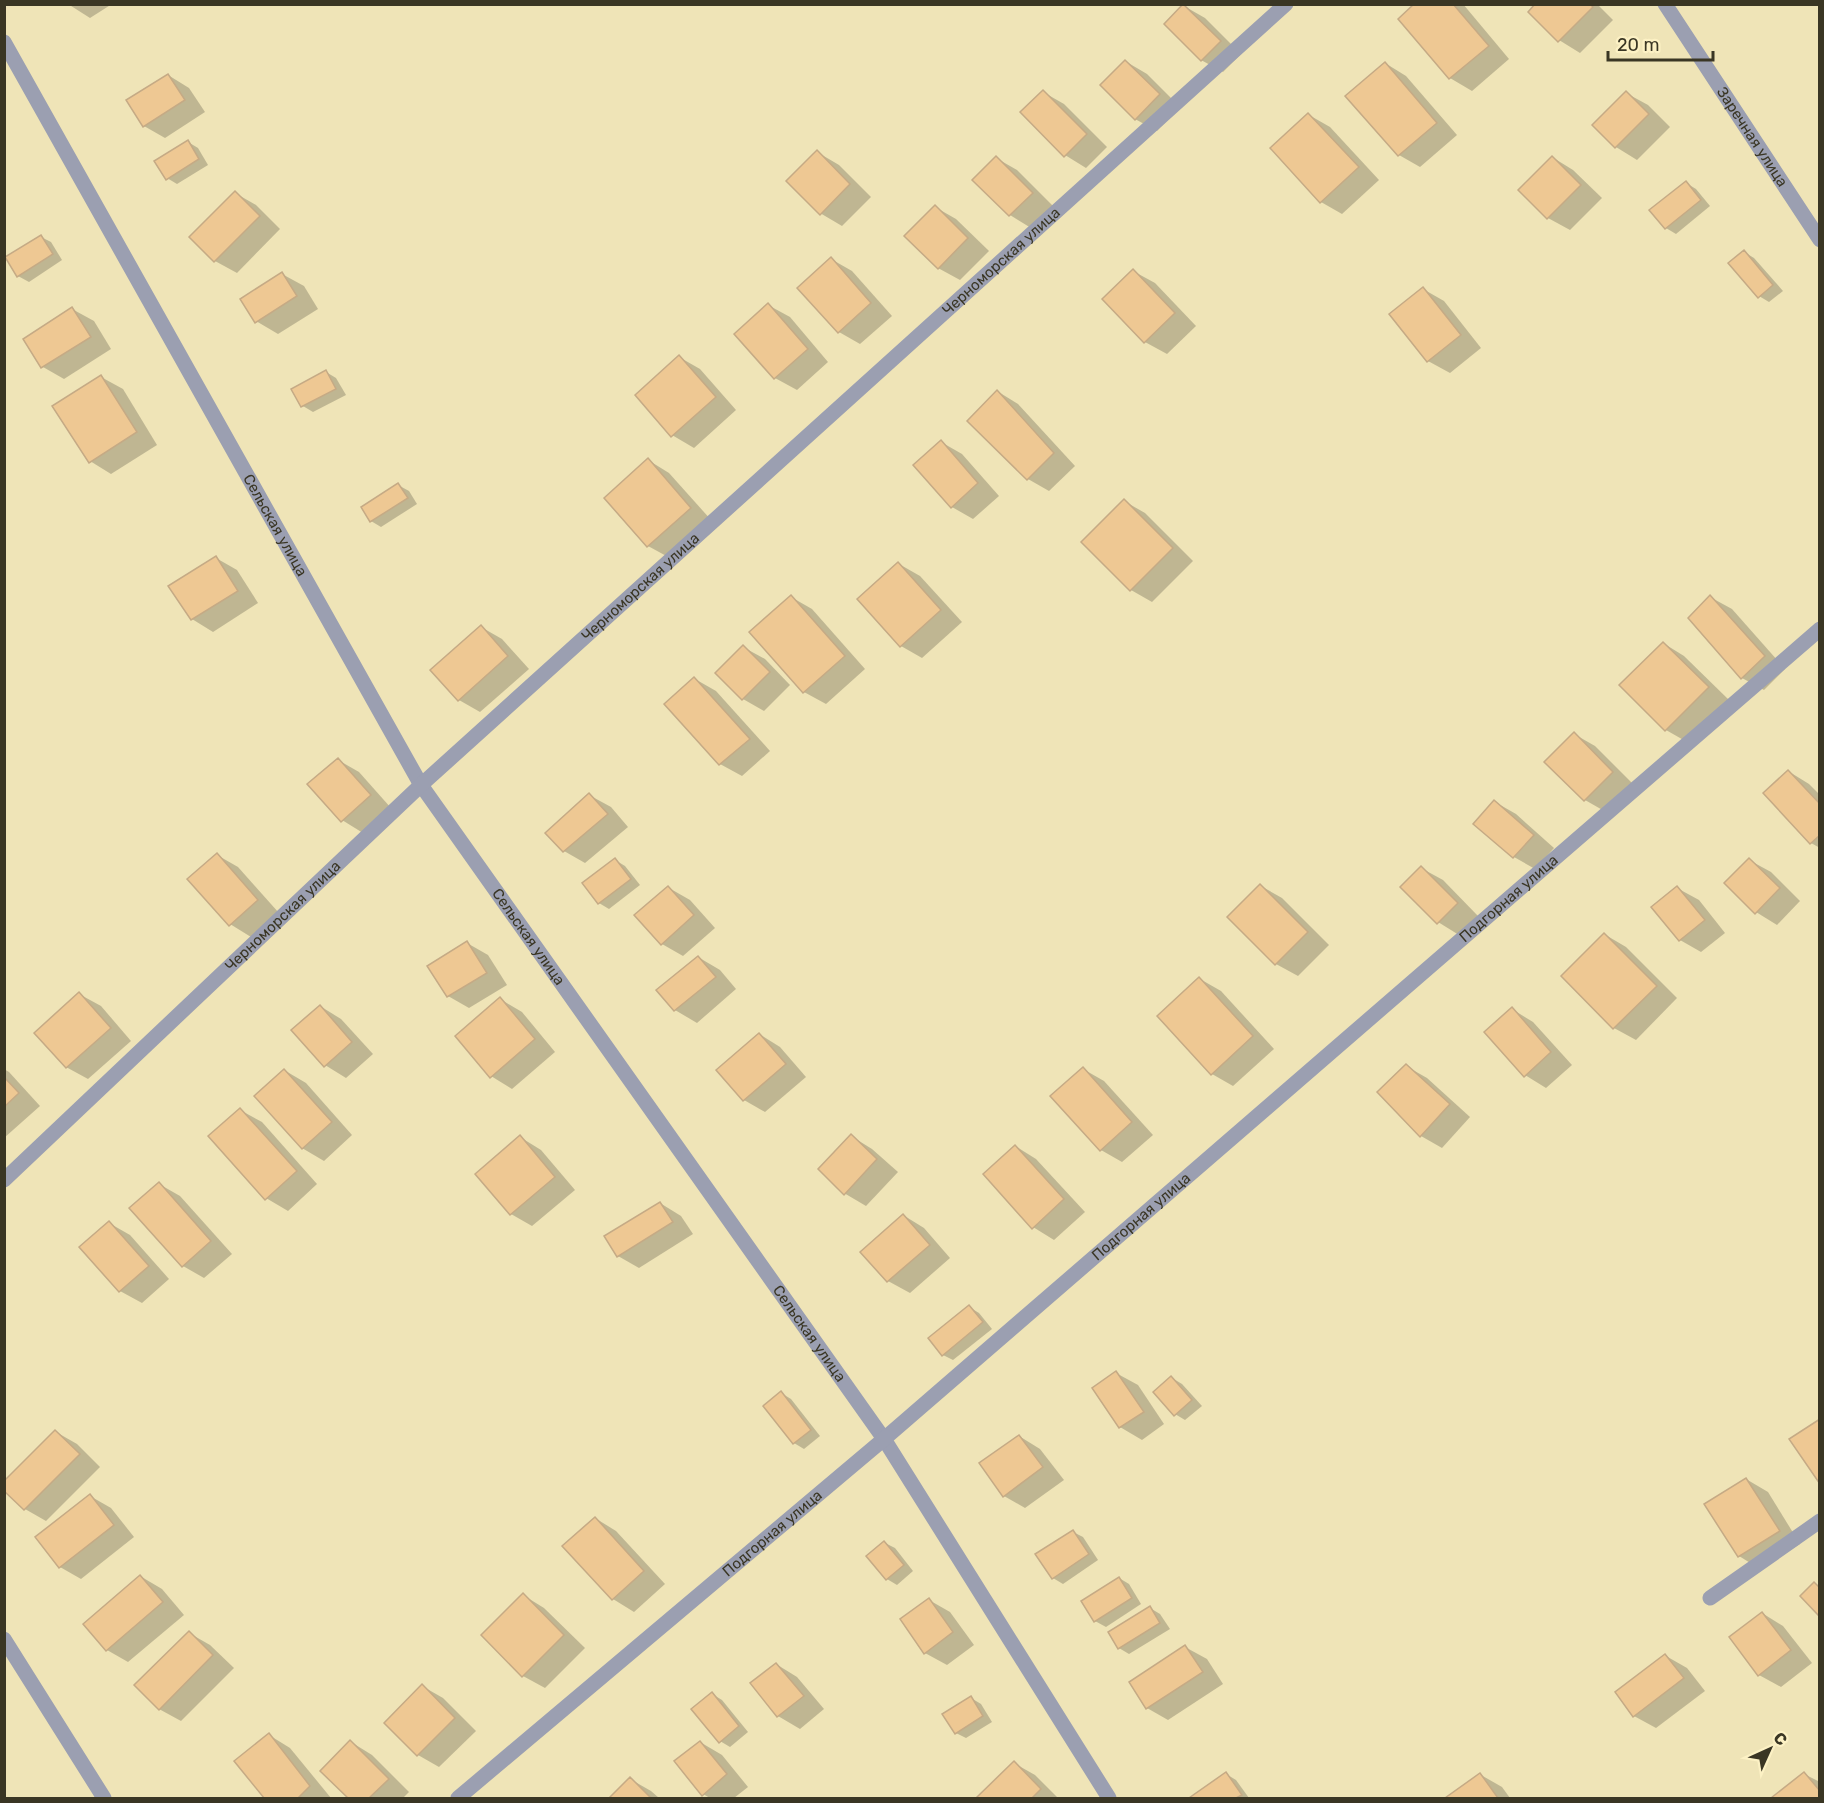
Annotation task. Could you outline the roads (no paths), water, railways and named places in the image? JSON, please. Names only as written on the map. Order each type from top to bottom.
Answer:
[{"type":"street","name":"Черноморская улица","points":[[4,1180],[421,785],[1286,4]]},
{"type":"street","name":"Заречная улица","points":[[1665,4],[1820,240]]},
{"type":"street","name":"Сельская улица","points":[[4,42],[421,785],[884,1438],[1109,1798]]},
{"type":"street","name":"Подгорная улица","points":[[458,1798],[884,1438],[1820,629]]},
{"type":"street","points":[[1710,1598],[1820,1521]]},
{"type":"street","points":[[4,1639],[104,1798]]}]
